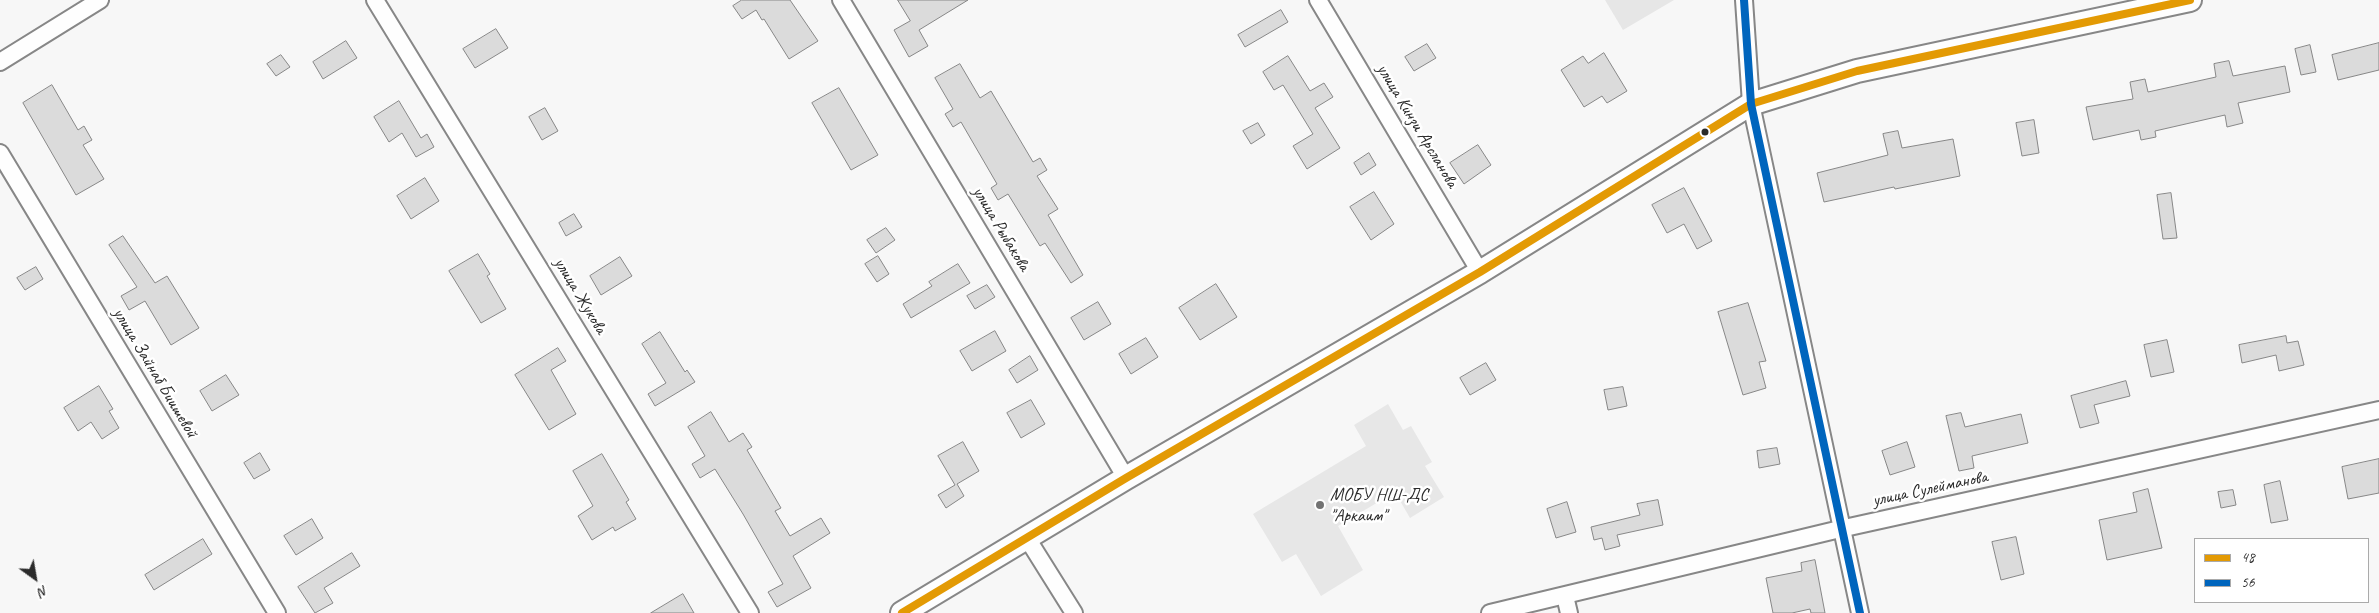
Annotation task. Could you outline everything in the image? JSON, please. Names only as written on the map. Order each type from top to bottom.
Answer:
[{"type":"main road","points":[[902,613],[1126,478],[1480,272],[1751,104],[1857,71],[2190,0]]},
{"type":"street","points":[[0,62],[100,0]]},
{"type":"street","name":"улица Жукова","points":[[376,0],[750,613]]},
{"type":"street","name":"улица Рыбакова","points":[[840,0],[1126,478]]},
{"type":"street","name":"улица Кинзи Арсланова","points":[[1318,0],[1480,272]]},
{"type":"street","points":[[1744,0],[1751,104],[1840,529],[1860,613]]},
{"type":"street","name":"улица Зайнаб Биишевой","points":[[0,153],[277,613]]},
{"type":"street","name":"улица Сулейманова","points":[[1490,613],[1840,529],[2379,410]]},
{"type":"street","points":[[1027,538],[1074,613]]},
{"type":"street","points":[[1565,596],[1569,613]]},
{"type":"shaded area","points":[[1605,0],[1674,0],[1623,30]]},
{"type":"shaded area","name":"МОБУ НШ-ДС \"Аркаим\"","points":[[1388,404],[1403,430],[1411,426],[1432,462],[1425,466],[1444,497],[1410,518],[1395,492],[1338,526],[1363,570],[1321,596],[1296,554],[1282,562],[1253,514],[1366,446],[1354,425]]},
{"type":"building","points":[[742,0],[790,0],[818,41],[789,59],[764,19],[762,20],[756,10],[742,19],[733,6]]},
{"type":"building","points":[[898,0],[968,0],[919,30],[928,46],[909,57],[894,30],[910,21]]},
{"type":"building","points":[[1281,10],[1288,22],[1245,47],[1238,35]]},
{"type":"building","points":[[496,29],[508,48],[475,68],[463,49]]},
{"type":"building","points":[[346,41],[357,58],[323,79],[313,62]]},
{"type":"building","points":[[2379,43],[2379,70],[2338,80],[2332,55]]},
{"type":"building","points":[[1427,44],[1436,58],[1414,71],[1405,57]]},
{"type":"building","points":[[2310,45],[2316,72],[2301,75],[2295,49]]},
{"type":"building","points":[[1604,53],[1627,91],[1607,103],[1602,96],[1584,107],[1561,70],[1583,56],[1588,63]]},
{"type":"building","points":[[281,55],[290,67],[276,76],[267,64]]},
{"type":"building","points":[[1288,56],[1310,91],[1324,83],[1333,97],[1315,108],[1340,148],[1307,169],[1293,146],[1313,134],[1283,85],[1274,90],[1263,72]]},
{"type":"building","points":[[2229,61],[2233,76],[2285,66],[2290,92],[2238,103],[2243,123],[2227,127],[2225,115],[2155,131],[2156,137],[2141,140],[2139,130],[2093,140],[2086,107],[2133,99],[2130,82],[2145,79],[2148,92],[2216,77],[2214,64]]},
{"type":"building","points":[[960,64],[980,98],[991,91],[1033,162],[1040,158],[1047,170],[1037,176],[1058,209],[1048,215],[1083,275],[1071,283],[1045,243],[1040,246],[1008,194],[998,200],[991,188],[997,184],[961,122],[953,127],[945,114],[953,109],[935,78]]},
{"type":"building","points":[[52,85],[78,130],[84,126],[92,140],[83,145],[104,179],[76,195],[23,103]]},
{"type":"building","points":[[839,88],[878,155],[851,170],[812,103]]},
{"type":"building","points":[[399,101],[421,138],[427,134],[434,147],[416,157],[402,133],[389,142],[374,117]]},
{"type":"building","points":[[545,108],[558,131],[542,140],[529,117]]},
{"type":"building","points":[[2034,120],[2039,153],[2022,156],[2016,123]]},
{"type":"building","points":[[1258,123],[1265,135],[1251,144],[1243,131]]},
{"type":"building","points":[[1898,131],[1902,148],[1953,139],[1960,176],[1895,189],[1894,187],[1824,202],[1817,173],[1888,155],[1883,134]]},
{"type":"building","points":[[1478,145],[1491,165],[1464,184],[1450,163]]},
{"type":"building","points":[[1369,153],[1376,165],[1361,175],[1354,163]]},
{"type":"building","points":[[425,178],[439,201],[411,219],[397,196]]},
{"type":"building","points":[[1684,188],[1712,241],[1697,249],[1684,224],[1667,233],[1652,205]]},
{"type":"building","points":[[1374,192],[1394,224],[1371,240],[1350,207]]},
{"type":"building","points":[[2171,193],[2177,238],[2163,239],[2157,195]]},
{"type":"building","points":[[574,214],[582,227],[566,236],[559,223]]},
{"type":"building","points":[[886,228],[895,240],[876,253],[867,240]]},
{"type":"building","points":[[123,236],[155,283],[167,276],[199,328],[171,345],[145,301],[129,310],[121,296],[137,287],[109,245]]},
{"type":"building","points":[[478,254],[490,274],[487,276],[506,309],[481,323],[449,271]]},
{"type":"building","points":[[878,256],[889,274],[877,282],[865,264]]},
{"type":"building","points":[[620,257],[632,276],[601,295],[590,276]]},
{"type":"building","points":[[958,264],[970,283],[911,318],[903,304],[932,286],[929,282]]},
{"type":"building","points":[[36,267],[43,279],[25,290],[17,278]]},
{"type":"building","points":[[1216,284],[1237,317],[1200,340],[1179,308]]},
{"type":"building","points":[[987,285],[995,297],[975,309],[967,296]]},
{"type":"building","points":[[1098,302],[1111,324],[1084,340],[1071,318]]},
{"type":"building","points":[[1748,303],[1766,361],[1759,362],[1766,388],[1743,395],[1718,312]]},
{"type":"building","points":[[995,331],[1006,351],[972,371],[960,351]]},
{"type":"building","points":[[660,332],[685,372],[687,370],[695,382],[655,406],[648,394],[666,383],[642,344]]},
{"type":"building","points":[[2286,336],[2287,343],[2298,341],[2304,365],[2279,371],[2276,355],[2242,363],[2239,345]]},
{"type":"building","points":[[1146,338],[1158,357],[1131,374],[1119,354]]},
{"type":"building","points":[[2167,340],[2174,372],[2151,377],[2144,345]]},
{"type":"building","points":[[558,348],[566,361],[551,370],[576,414],[549,430],[515,375]]},
{"type":"building","points":[[1030,356],[1038,370],[1017,383],[1009,370]]},
{"type":"building","points":[[1486,363],[1496,380],[1470,395],[1460,378]]},
{"type":"building","points":[[226,375],[239,395],[212,411],[200,391]]},
{"type":"building","points":[[2126,381],[2130,396],[2094,405],[2099,423],[2080,428],[2071,396]]},
{"type":"building","points":[[99,386],[113,409],[109,411],[119,428],[102,439],[91,422],[78,431],[64,408]]},
{"type":"building","points":[[1623,387],[1627,406],[1608,410],[1604,390]]},
{"type":"building","points":[[1031,400],[1045,424],[1021,438],[1007,413]]},
{"type":"building","points":[[711,412],[729,442],[743,433],[752,447],[747,450],[781,508],[775,511],[790,536],[821,518],[830,533],[793,556],[811,588],[777,607],[768,592],[783,584],[743,514],[715,469],[700,478],[692,464],[705,456],[688,427]]},
{"type":"building","points":[[1961,413],[1965,427],[2021,414],[2028,443],[1972,456],[1974,468],[1959,471],[1946,416]]},
{"type":"building","points":[[963,442],[979,471],[957,484],[964,496],[946,508],[938,495],[955,485],[938,456]]},
{"type":"building","points":[[1907,442],[1915,467],[1890,475],[1882,451]]},
{"type":"building","points":[[1777,448],[1780,464],[1759,468],[1757,451]]},
{"type":"building","points":[[260,453],[270,470],[254,479],[244,463]]},
{"type":"building","points":[[602,454],[629,500],[626,502],[636,519],[615,531],[613,527],[592,540],[578,516],[593,506],[573,471]]},
{"type":"building","points":[[2379,459],[2379,493],[2348,499],[2342,467]]},
{"type":"building","points":[[2280,481],[2288,520],[2271,523],[2264,485]]},
{"type":"building","points":[[2148,489],[2162,548],[2107,560],[2099,520],[2137,512],[2133,493]]},
{"type":"building","points":[[2233,490],[2236,505],[2221,508],[2218,492]]},
{"type":"building","points":[[1658,500],[1663,525],[1617,535],[1620,546],[1605,550],[1602,538],[1594,540],[1591,527],[1640,515],[1637,504]]},
{"type":"building","points":[[1567,502],[1576,532],[1556,538],[1547,509]]},
{"type":"building","points":[[312,519],[323,538],[296,555],[284,536]]},
{"type":"building","points":[[2016,537],[2024,574],[2001,580],[1992,542]]},
{"type":"building","points":[[203,539],[212,554],[154,590],[145,575]]},
{"type":"building","points":[[352,553],[360,566],[324,588],[333,603],[315,613],[298,587]]},
{"type":"building","points":[[1815,560],[1825,613],[1811,613],[1810,609],[1792,613],[1773,613],[1766,578],[1802,571],[1801,563]]},
{"type":"building","points":[[683,594],[694,613],[651,613]]},
{"type":"transit line","name":"56","points":[[1744,0],[1751,104],[1860,613]]},
{"type":"transit line","name":"48","points":[[902,613],[1126,478],[1480,272],[1751,104],[1857,71],[2190,0]]},
{"type":"place","name":"МОБУ НШ-ДС \"Аркаим\"","points":[[1320,505]]}]
